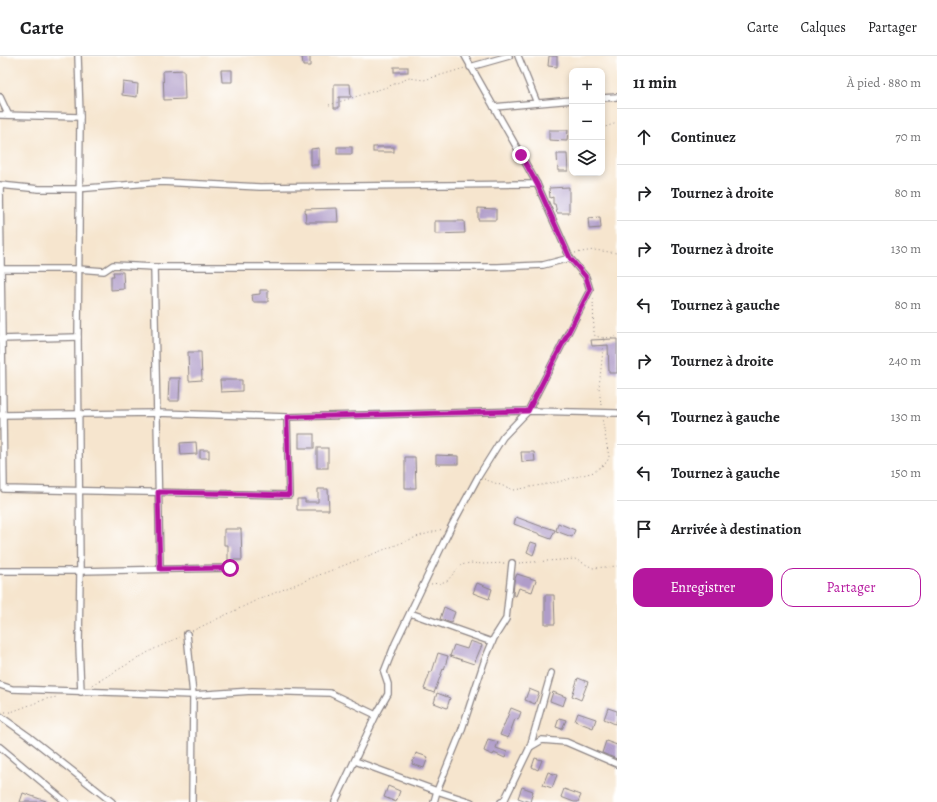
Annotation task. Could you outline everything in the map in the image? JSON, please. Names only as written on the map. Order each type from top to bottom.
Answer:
[{"type":"street","points":[[78,56],[80,117],[78,188],[79,646],[81,692]]},
{"type":"street","points":[[335,802],[376,715],[388,694],[388,684],[384,672],[395,644],[451,527],[478,477],[503,437],[528,411],[590,290],[586,277],[569,256],[537,184],[465,56]]},
{"type":"street","points":[[470,67],[509,56]]},
{"type":"street","points":[[518,56],[537,103]]},
{"type":"street","points":[[0,97],[8,114]]},
{"type":"street","points":[[605,98],[617,97]]},
{"type":"street","points":[[494,107],[569,100]]},
{"type":"street","points":[[0,115],[80,117]]},
{"type":"street","points":[[287,417],[289,495],[79,492],[4,489],[0,186],[39,189],[78,188],[161,182],[260,186],[537,184]]},
{"type":"street","points":[[1,269],[78,269],[104,271],[113,265],[154,267],[497,268],[543,265],[569,256]]},
{"type":"street","points":[[154,267],[160,569]]},
{"type":"street","points":[[1,339],[78,337]]},
{"type":"street","points":[[2,415],[157,413],[287,417],[528,411],[617,412]]},
{"type":"street","points":[[434,802],[461,732],[492,642],[506,620],[512,563]]},
{"type":"street","points":[[0,571],[230,568]]},
{"type":"street","points":[[410,613],[492,642]]},
{"type":"street","points":[[187,634],[193,695],[192,802]]},
{"type":"street","points":[[501,802],[504,801],[530,747],[551,673]]},
{"type":"street","points":[[0,685],[12,689],[193,695],[252,691],[330,693],[376,715]]},
{"type":"street","points":[[0,716],[112,802]]},
{"type":"street","points":[[530,747],[542,740],[566,742],[617,764]]},
{"type":"street","points":[[0,747],[66,802]]},
{"type":"street","points":[[355,761],[471,802]]},
{"type":"path","points":[[329,105],[387,88],[409,78],[424,80],[470,67]]},
{"type":"path","points":[[605,127],[617,123]]},
{"type":"path","points":[[569,256],[594,250],[617,253]]},
{"type":"path","points":[[590,290],[593,297],[595,336],[602,338],[617,337]]},
{"type":"path","points":[[478,477],[514,490],[558,482],[594,472],[607,462],[609,457],[601,412],[599,387],[604,341],[602,338]]},
{"type":"path","points":[[81,692],[152,650],[255,601],[309,578],[419,536],[451,527]]},
{"type":"path","points":[[424,582],[430,584],[447,581],[461,565],[470,563],[512,563],[575,559],[593,568],[617,566]]},
{"type":"path","points":[[0,712],[11,712],[46,699],[60,696]]},
{"type":"building","points":[[302,56],[310,56],[310,66],[303,66]]},
{"type":"building","points":[[549,56],[557,56],[557,67],[548,66]]},
{"type":"building","points":[[394,67],[408,67],[408,72],[394,72]]},
{"type":"building","points":[[184,70],[185,99],[164,100],[163,71]]},
{"type":"building","points":[[221,70],[232,70],[232,82],[222,82]]},
{"type":"building","points":[[123,82],[138,84],[137,97],[122,95]]},
{"type":"building","points":[[334,84],[350,84],[351,97],[339,97],[339,108],[334,108]]},
{"type":"building","points":[[549,130],[568,130],[567,141],[549,140]]},
{"type":"building","points":[[337,147],[352,147],[352,154],[337,154]]},
{"type":"building","points":[[373,147],[394,147],[394,152],[373,152]]},
{"type":"building","points":[[319,148],[319,165],[311,165],[311,149]]},
{"type":"building","points":[[557,154],[567,154],[568,171],[558,171]]},
{"type":"building","points":[[569,187],[569,213],[557,213],[555,204],[553,204],[553,197],[550,198],[549,188]]},
{"type":"building","points":[[337,208],[338,222],[306,222],[305,209]]},
{"type":"building","points":[[478,208],[496,209],[496,220],[478,220]]},
{"type":"building","points":[[600,217],[601,228],[589,229],[588,218]]},
{"type":"building","points":[[435,221],[464,221],[465,233],[435,234]]},
{"type":"building","points":[[113,272],[123,272],[124,289],[111,290],[111,276],[114,276]]},
{"type":"building","points":[[260,290],[268,290],[268,302],[253,302],[252,295],[260,294]]},
{"type":"building","points":[[617,339],[617,373],[609,373],[608,345],[592,346],[591,340]]},
{"type":"building","points":[[188,352],[201,352],[202,380],[189,381]]},
{"type":"building","points":[[169,378],[180,378],[179,401],[168,401]]},
{"type":"building","points":[[220,380],[242,380],[242,391],[221,392]]},
{"type":"building","points":[[299,434],[314,434],[314,448],[299,448]]},
{"type":"building","points":[[196,442],[197,454],[181,455],[180,443]]},
{"type":"building","points":[[317,448],[328,448],[328,468],[317,468]]},
{"type":"building","points":[[200,450],[209,450],[209,458],[200,458]]},
{"type":"building","points":[[521,452],[534,452],[535,461],[522,462]]},
{"type":"building","points":[[436,455],[458,456],[458,464],[436,464]]},
{"type":"building","points":[[405,457],[415,457],[416,488],[405,488]]},
{"type":"building","points":[[318,489],[328,489],[329,510],[297,510],[297,499],[305,499],[305,502],[318,502]]},
{"type":"building","points":[[516,517],[555,530],[551,539],[514,524]]},
{"type":"building","points":[[558,523],[575,530],[572,537],[556,531]]},
{"type":"building","points":[[224,529],[241,529],[242,560],[228,560],[228,545],[224,545]]},
{"type":"building","points":[[531,542],[537,544],[533,555],[527,552]]},
{"type":"building","points":[[517,574],[536,580],[532,592],[519,588],[516,596],[513,595],[514,581]]},
{"type":"building","points":[[477,583],[492,589],[489,599],[473,593]]},
{"type":"building","points":[[545,595],[554,595],[555,624],[545,624]]},
{"type":"building","points":[[444,607],[455,612],[451,623],[440,619]]},
{"type":"building","points":[[470,641],[482,645],[474,664],[450,656],[454,645],[467,649]]},
{"type":"building","points":[[438,653],[448,656],[444,670],[443,669],[434,693],[424,689],[430,672],[432,672]]},
{"type":"building","points":[[578,678],[588,682],[581,700],[572,696]]},
{"type":"building","points":[[529,689],[539,693],[535,704],[525,700]]},
{"type":"building","points":[[553,692],[566,697],[563,706],[550,701]]},
{"type":"building","points":[[437,693],[450,698],[447,708],[434,703]]},
{"type":"building","points":[[511,708],[521,712],[518,720],[515,719],[508,738],[500,735]]},
{"type":"building","points":[[608,708],[617,711],[617,720],[615,724],[604,719]]},
{"type":"building","points":[[578,713],[596,719],[593,728],[575,721]]},
{"type":"building","points":[[559,718],[566,720],[562,729],[556,727]]},
{"type":"building","points":[[488,739],[498,742],[496,748],[507,752],[505,758],[494,753],[493,755],[484,751]]},
{"type":"building","points":[[606,741],[617,745],[617,759],[602,753]]},
{"type":"building","points":[[416,753],[428,757],[424,768],[412,764]]},
{"type":"building","points":[[535,758],[542,760],[538,770],[532,767]]},
{"type":"building","points":[[548,772],[557,775],[552,788],[543,785]]},
{"type":"building","points":[[388,786],[400,791],[396,802],[384,797]]},
{"type":"building","points":[[522,787],[533,791],[530,802],[518,798]]},
{"type":"building","points":[[564,789],[581,795],[578,802],[561,797]]},
{"type":"building","points":[[23,793],[46,801],[46,802],[20,802]]},
{"type":"route","points":[[230,568],[160,569],[158,492],[289,495],[287,417],[528,411],[590,290],[586,277],[570,258],[537,184],[521,155]]}]
